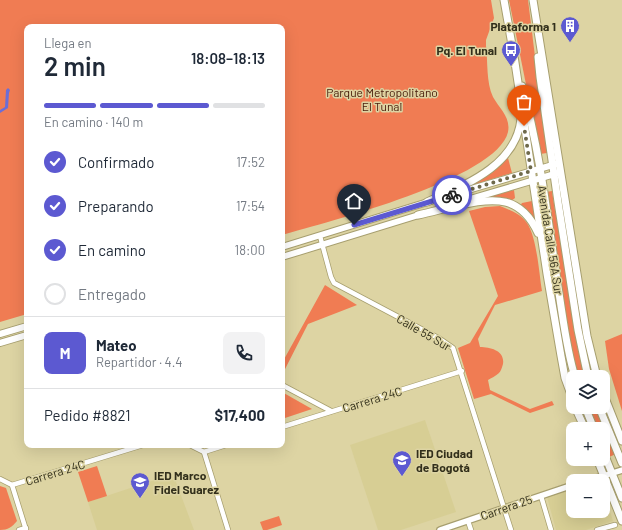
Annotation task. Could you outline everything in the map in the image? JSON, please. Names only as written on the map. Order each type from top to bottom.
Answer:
[{"type":"highway","points":[[504,0],[514,56]]},
{"type":"highway","points":[[533,0],[557,173]]},
{"type":"highway","name":"Avenida Calle 56A Sur","points":[[514,56],[532,180],[566,381]]},
{"type":"highway","name":"Avenida Calle 56A Sur","points":[[514,56],[529,110],[565,332],[573,370]]},
{"type":"highway","points":[[428,202],[473,180],[499,162],[509,152],[517,139],[522,111]]},
{"type":"highway","name":"Avenida Calle 56A Sur","points":[[557,173],[572,290],[581,347],[586,370]]},
{"type":"highway","name":"Avenida Calle 56A Sur","points":[[557,173],[590,353],[595,370]]},
{"type":"highway","points":[[418,215],[477,201],[503,201],[520,209],[529,217],[534,224],[542,242]]},
{"type":"highway","points":[[572,290],[583,311]]},
{"type":"highway","points":[[610,411],[622,441]]},
{"type":"highway","points":[[602,414],[622,463]]},
{"type":"highway","points":[[609,466],[622,498]]},
{"type":"highway","points":[[610,491],[622,521]]},
{"type":"main road","points":[[285,246],[556,164]]},
{"type":"main road","points":[[285,256],[557,173]]},
{"type":"main road","points":[[0,334],[24,327]]},
{"type":"main road","points":[[0,343],[24,336]]},
{"type":"street","name":"Calle 55 Sur","points":[[320,236],[334,283],[450,345],[455,352],[511,530]]},
{"type":"street","name":"Carrera 24C","points":[[285,426],[462,371]]},
{"type":"street","points":[[285,387],[331,411]]},
{"type":"street","name":"Carrera 24C","points":[[12,485],[133,448]]},
{"type":"street","points":[[196,448],[204,452],[217,448]]},
{"type":"street","points":[[204,452],[228,530]]},
{"type":"street","points":[[612,473],[622,470]]},
{"type":"street","points":[[0,478],[12,485],[26,529],[19,530]]},
{"type":"street","name":"Carrera 25","points":[[440,530],[566,488]]},
{"type":"street","points":[[541,496],[551,530]]},
{"type":"street","points":[[468,520],[471,530]]},
{"type":"street","points":[[597,530],[615,525]]},
{"type":"shaded area","points":[[8,88],[10,90],[8,108],[0,113],[0,110],[5,107],[6,90]]},
{"type":"shaded area","name":"IED Ciudad de Bogotá","points":[[425,420],[456,512],[401,530],[378,530],[350,445]]},
{"type":"shaded area","name":"IED Marco Fidel Suarez","points":[[173,474],[194,530],[97,530],[88,502]]},
{"type":"shaded area","points":[[566,490],[566,518],[610,518],[610,512],[613,521],[586,530],[556,530],[547,497]]},
{"type":"green space","name":"Parque Metropolitano El Tunal","points":[[0,0],[491,0],[494,18],[486,40],[488,78],[493,97],[504,113],[508,122],[508,132],[497,149],[474,166],[444,182],[370,209],[285,234],[285,24],[24,24],[24,315],[0,322]]},
{"type":"green space","points":[[509,0],[528,0],[547,153],[540,154]]},
{"type":"green space","points":[[508,158],[512,173],[463,188],[488,174]]},
{"type":"green space","points":[[514,190],[515,198],[511,201],[485,197]]},
{"type":"green space","points":[[552,191],[586,370],[576,370],[570,347],[546,192]]},
{"type":"green space","points":[[532,201],[536,223],[520,206],[522,203]]},
{"type":"green space","points":[[500,206],[522,217],[530,229],[539,266],[542,291],[495,305],[478,339],[480,347],[493,349],[500,353],[503,360],[500,372],[488,380],[490,390],[530,409],[552,401],[554,405],[530,413],[491,394],[474,399],[458,348],[470,343],[498,296],[469,211],[485,207]]},
{"type":"green space","points":[[325,285],[357,305],[308,324],[285,369],[285,358]]},
{"type":"green space","points":[[622,334],[622,411],[609,369],[605,341]]},
{"type":"green space","points":[[285,394],[312,409],[285,418]]},
{"type":"green space","points":[[592,414],[600,414],[603,422],[594,422]]},
{"type":"green space","points":[[610,439],[616,454],[610,457]]},
{"type":"green space","points":[[97,466],[107,496],[88,502],[78,472]]},
{"type":"green space","points":[[0,486],[6,488],[17,521],[10,528],[0,530]]},
{"type":"green space","points":[[279,516],[282,525],[263,530],[260,522]]},
{"type":"way so far","points":[[452,195],[531,171],[524,126]]},
{"type":"place","name":"Plataforma 1","points":[[570,43]]},
{"type":"place","name":"Pq. El Tunal","points":[[511,67]]},
{"type":"place","name":"IED Ciudad de Bogotá","points":[[402,477]]},
{"type":"place","name":"IED Marco Fidel Suarez","points":[[140,499]]},
{"type":"route","points":[[354,225],[452,195]]}]
